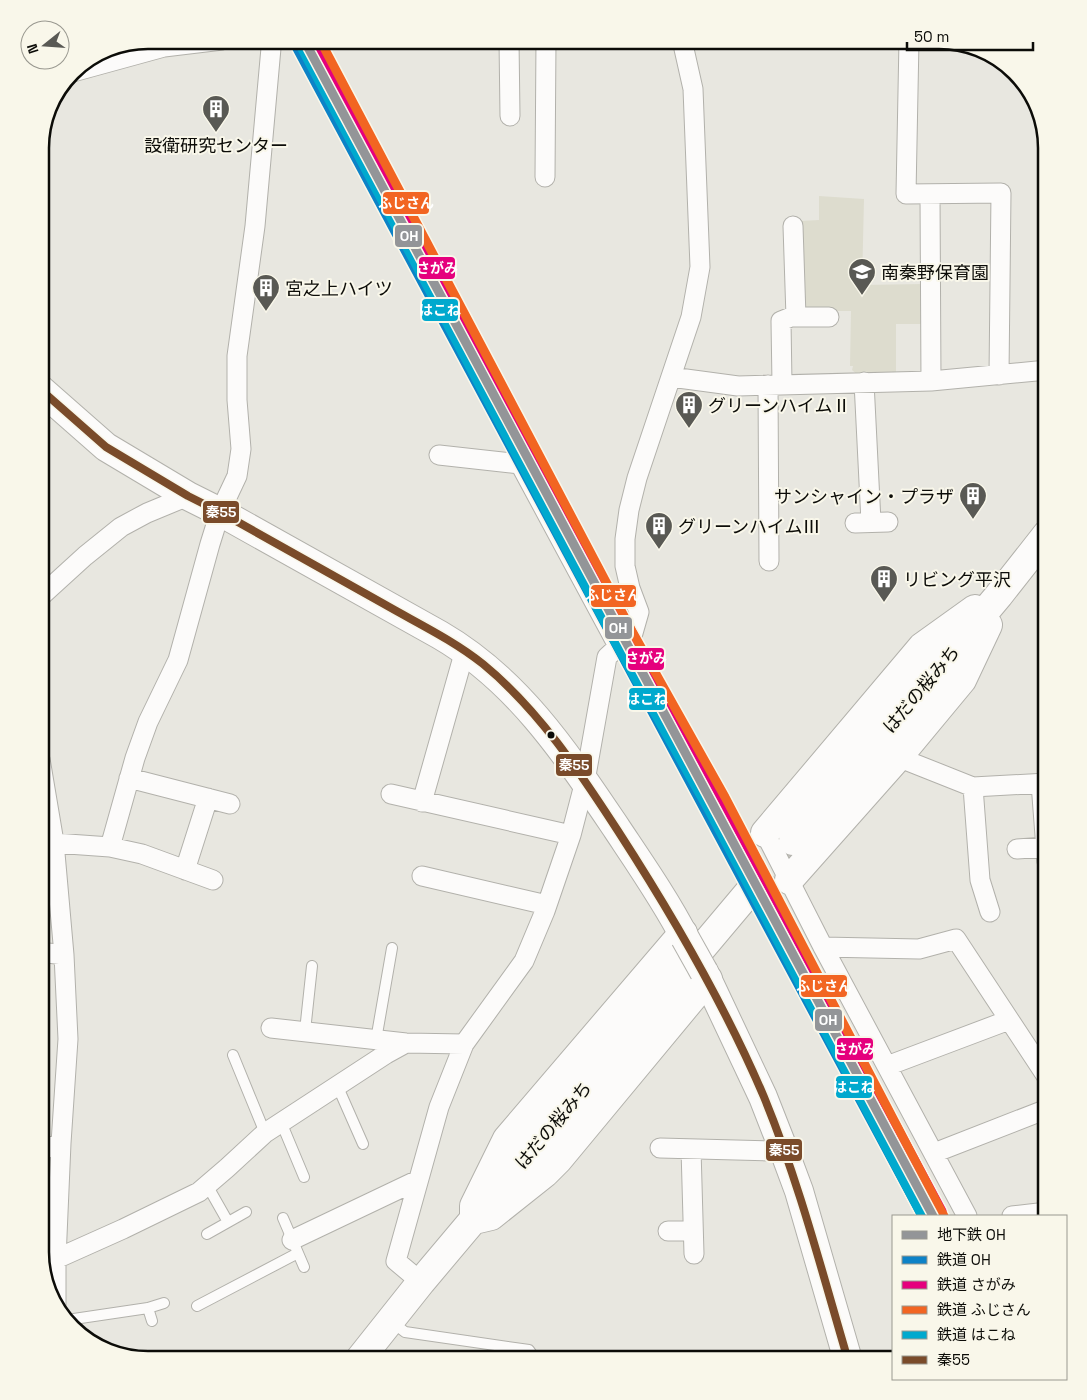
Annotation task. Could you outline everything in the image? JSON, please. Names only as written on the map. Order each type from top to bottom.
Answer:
[{"type":"main road","points":[[49,397],[106,447],[188,496],[220,512],[466,650],[492,671],[524,703],[585,781],[642,868],[706,976],[763,1097],[799,1191],[845,1351]]},
{"type":"main road","name":"はだの桜みち","points":[[793,841],[999,595],[1038,545]]},
{"type":"main road","points":[[789,880],[899,756],[962,680],[992,618],[999,595]]},
{"type":"main road","points":[[765,833],[922,647],[976,608],[999,595]]},
{"type":"main road","name":"はだの桜みち","points":[[366,1351],[421,1282],[749,892]]},
{"type":"main road","points":[[684,936],[507,1140],[474,1206],[474,1220],[491,1216],[545,1173],[558,1160],[706,976]]},
{"type":"street","points":[[97,63],[146,49]]},
{"type":"street","points":[[110,846],[129,778],[148,722],[178,660],[220,512],[237,476],[241,449],[236,356],[255,226],[271,49]]},
{"type":"street","points":[[508,49],[502,82],[510,116]]},
{"type":"street","points":[[545,176],[553,124],[551,49]]},
{"type":"street","points":[[421,1282],[396,1261],[439,1107],[464,1044],[524,961],[547,905],[571,835],[585,781],[607,657],[633,633],[640,612],[630,588],[625,566],[625,539],[629,510],[637,478],[691,317],[700,267],[692,89],[684,49]]},
{"type":"street","points":[[909,49],[906,194],[1001,193],[999,375]]},
{"type":"street","points":[[930,195],[931,380]]},
{"type":"street","points":[[788,236],[796,317]]},
{"type":"street","points":[[769,561],[761,479],[775,384],[781,321],[791,316],[829,316]]},
{"type":"street","points":[[671,377],[738,386],[931,380],[1038,371]]},
{"type":"street","points":[[864,382],[875,456],[871,522]]},
{"type":"street","points":[[439,455],[520,464],[618,646]]},
{"type":"street","points":[[49,589],[121,527],[147,513],[188,496]]},
{"type":"street","points":[[422,802],[466,650]]},
{"type":"street","points":[[899,756],[974,787],[1038,783]]},
{"type":"street","points":[[129,778],[230,804]]},
{"type":"street","points":[[974,787],[980,880],[990,912]]},
{"type":"street","points":[[391,794],[571,835]]},
{"type":"street","points":[[186,870],[208,798]]},
{"type":"street","points":[[765,833],[823,947],[966,1215]]},
{"type":"street","points":[[49,842],[110,846],[142,854],[213,880]]},
{"type":"street","points":[[1016,849],[1038,853]]},
{"type":"street","points":[[49,855],[64,956],[68,1040],[61,1143],[55,1287]]},
{"type":"street","points":[[422,876],[547,905]]},
{"type":"street","points":[[823,947],[919,948],[956,939],[1038,1064]]},
{"type":"street","points":[[49,954],[64,956]]},
{"type":"street","points":[[887,1066],[1009,1020]]},
{"type":"street","points":[[271,1028],[406,1043],[464,1044]]},
{"type":"street","points":[[56,1259],[199,1192],[265,1133],[337,1085],[406,1043]]},
{"type":"street","points":[[934,1153],[1038,1113]]},
{"type":"street","points":[[49,1147],[61,1143]]},
{"type":"street","points":[[660,1148],[769,1151],[783,1148]]},
{"type":"street","points":[[691,1149],[694,1254]]},
{"type":"street","points":[[295,1246],[418,1180]]},
{"type":"street","points":[[1021,1215],[1038,1213]]},
{"type":"street","points":[[668,1231],[693,1231]]},
{"type":"lane","points":[[376,1040],[392,948]]},
{"type":"lane","points":[[305,1032],[312,966]]},
{"type":"lane","points":[[233,1055],[265,1133]]},
{"type":"lane","points":[[337,1085],[363,1144]]},
{"type":"lane","points":[[281,1122],[304,1177]]},
{"type":"lane","points":[[207,1185],[228,1222]]},
{"type":"lane","points":[[207,1234],[246,1212]]},
{"type":"lane","points":[[283,1218],[304,1267]]},
{"type":"lane","points":[[197,1306],[295,1246]]},
{"type":"lane","points":[[74,1319],[148,1308],[164,1303]]},
{"type":"lane","points":[[148,1308],[152,1321]]},
{"type":"lane","points":[[390,1320],[405,1332],[530,1351]]},
{"type":"shaded area","name":"南秦野保育園","points":[[819,196],[864,199],[862,285],[924,284],[925,324],[896,324],[896,375],[859,376],[852,370],[853,366],[850,366],[851,311],[806,311],[800,307],[800,221],[819,220]]},
{"type":"tunnel","points":[[749,892],[793,841]]},
{"type":"metro line","name":"OH","points":[[309,49],[932,1215]]},
{"type":"rail line","name":"OH","points":[[297,49],[921,1215]]},
{"type":"rail line","name":"はこね","points":[[302,49],[615,642],[707,807],[921,1215]]},
{"type":"rail line","name":"さがみ","points":[[320,49],[942,1211]]},
{"type":"rail line","name":"ふじさん","points":[[325,49],[633,633],[725,797],[943,1215]]},
{"type":"transit line","name":"秦55","points":[[49,397],[106,447],[188,496],[220,512],[460,647],[503,682],[540,721],[573,764],[638,863],[697,961],[732,1028],[777,1129],[809,1227],[845,1351]]},
{"type":"place","name":"設衛研究センター","points":[[216,133]]},
{"type":"place","name":"南秦野保育園","points":[[862,296]]},
{"type":"place","name":"宮之上ハイツ","points":[[266,312]]},
{"type":"place","name":"グリーンハイムⅡ","points":[[689,429]]},
{"type":"place","name":"サンシャイン・プラザ","points":[[973,520]]},
{"type":"place","name":"グリーンハイムⅢ","points":[[659,550]]},
{"type":"place","name":"リビング平沢","points":[[884,603]]}]
